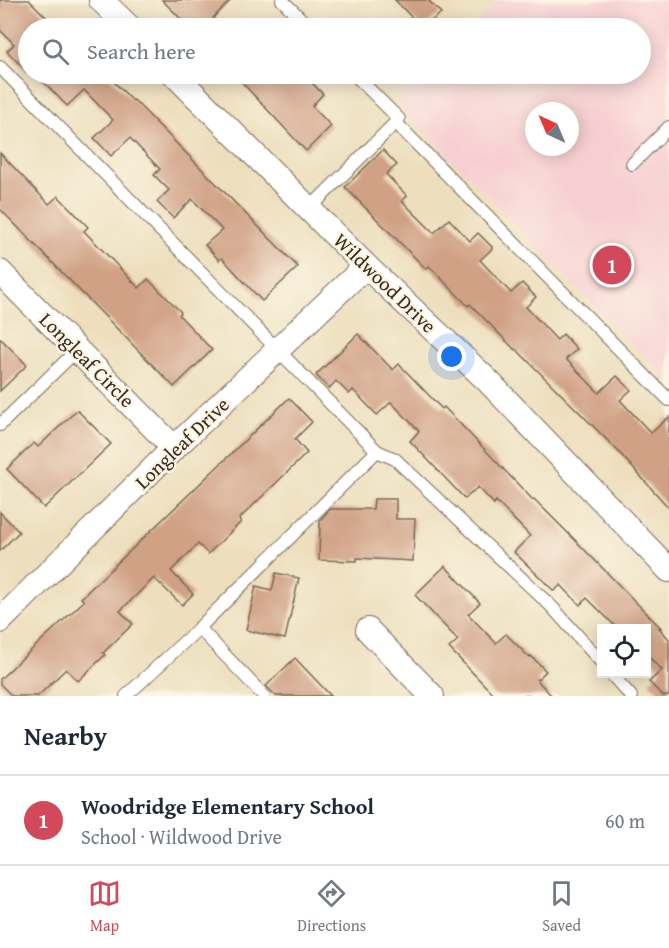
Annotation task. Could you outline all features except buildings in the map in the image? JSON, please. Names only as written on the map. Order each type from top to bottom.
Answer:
[{"type":"street","points":[[101,0],[120,18]]},
{"type":"street","name":"Wildwood Drive","points":[[184,84],[366,266],[487,380],[669,570]]},
{"type":"street","name":"Longleaf Drive","points":[[0,621],[174,448],[366,266]]},
{"type":"street","name":"Longleaf Circle","points":[[0,272],[174,448]]},
{"type":"street","points":[[368,630],[432,696]]},
{"type":"lane","points":[[282,0],[300,18]]},
{"type":"lane","points":[[0,67],[377,451],[395,459],[404,467],[552,607],[597,657]]},
{"type":"lane","points":[[309,209],[399,119],[364,84]]},
{"type":"lane","points":[[395,122],[669,400]]},
{"type":"lane","points":[[632,164],[669,127]]},
{"type":"lane","points":[[0,425],[77,350]]},
{"type":"lane","points":[[126,696],[199,628],[377,451]]},
{"type":"lane","points":[[199,628],[264,696]]},
{"type":"lane","points":[[615,678],[631,696]]},
{"type":"shaded area","points":[[500,0],[669,0],[669,382],[396,102],[414,84],[651,84],[651,18],[481,18]]},
{"type":"place","name":"Woodridge Elementary School","points":[[612,265]]}]
